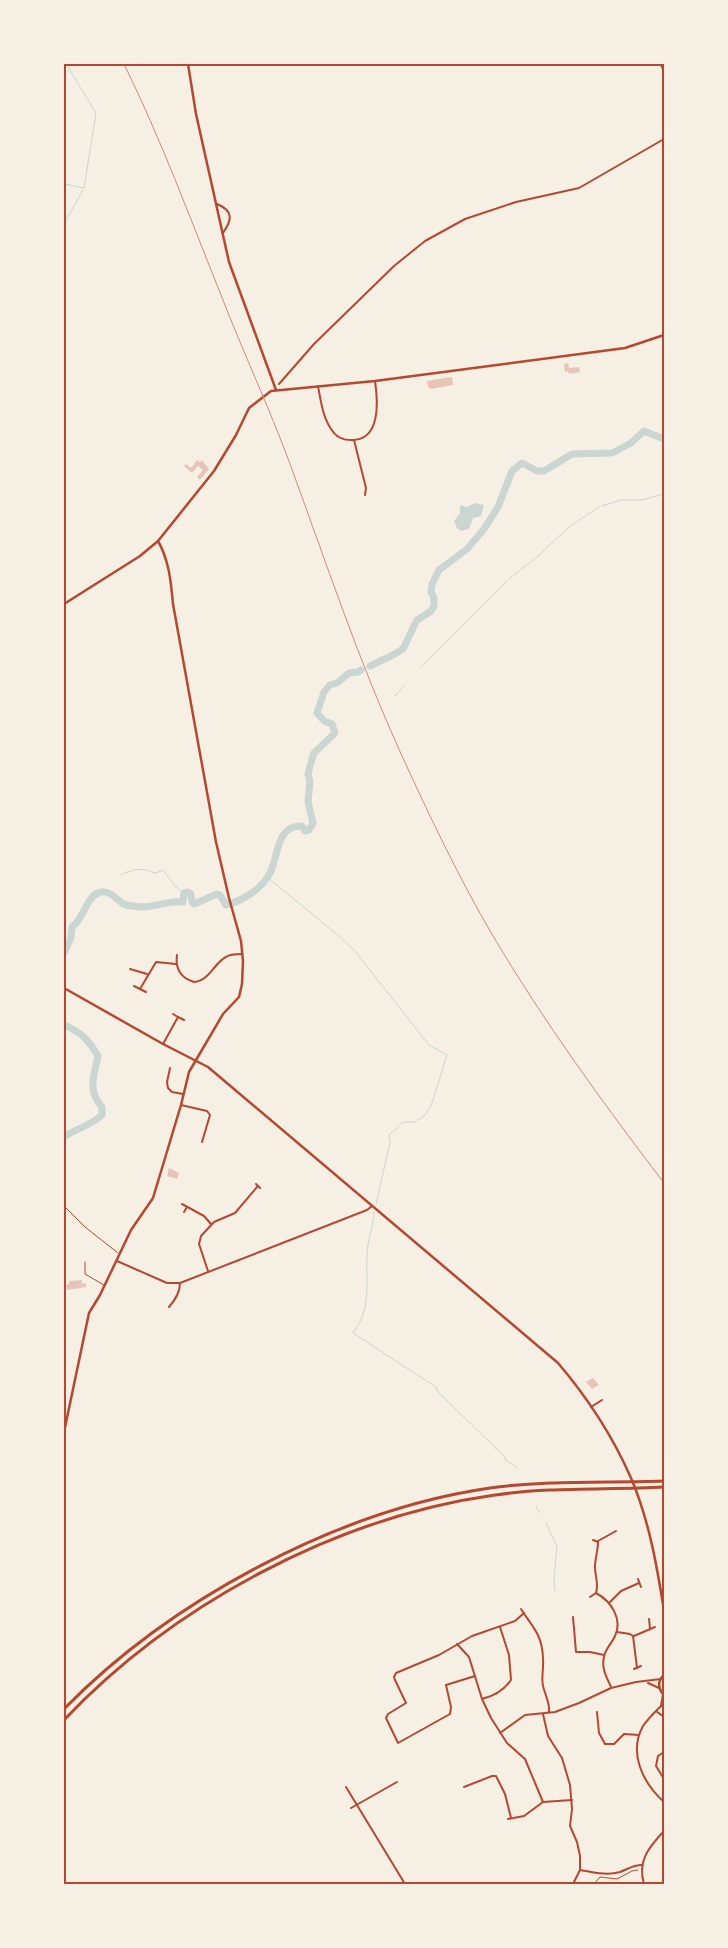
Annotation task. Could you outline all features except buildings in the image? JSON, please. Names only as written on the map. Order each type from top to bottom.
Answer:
[{"type":"highway","points":[[64,1709],[104,1672],[148,1636],[196,1604],[258,1568],[313,1541],[351,1526],[406,1507],[489,1488],[542,1483],[664,1481]]},
{"type":"highway","points":[[64,1720],[95,1690],[156,1638],[203,1607],[271,1568],[353,1532],[407,1514],[467,1499],[552,1489],[664,1487]]},
{"type":"street","points":[[188,64],[196,114],[229,262],[276,390]]},
{"type":"street","points":[[661,64],[664,71]]},
{"type":"street","points":[[279,384],[314,344],[388,271],[425,241],[465,219],[516,202],[579,188],[664,139]]},
{"type":"street","points":[[217,204],[225,207],[229,212],[230,223],[223,233]]},
{"type":"street","points":[[64,604],[140,556],[158,541],[214,471],[233,441],[246,412],[252,405],[271,391],[375,381],[625,348],[664,335]]},
{"type":"street","points":[[318,386],[324,414],[334,434],[344,440],[354,440],[370,431],[374,423],[378,401],[375,381]]},
{"type":"street","points":[[354,440],[366,488],[365,495]]},
{"type":"street","points":[[64,1432],[89,1313],[105,1285],[131,1230],[153,1198],[189,1072],[223,1014],[239,995],[243,976],[241,941],[216,842],[178,637],[169,569],[166,557],[158,541]]},
{"type":"street","points":[[177,955],[176,964],[181,975],[194,982],[199,982],[228,955],[242,954]]},
{"type":"street","points":[[140,989],[147,974],[156,962],[176,964]]},
{"type":"street","points":[[130,968],[147,974]]},
{"type":"street","points":[[134,986],[146,992]]},
{"type":"street","points":[[64,988],[208,1067],[558,1363],[576,1384],[593,1410],[626,1468],[643,1511],[653,1548],[664,1611]]},
{"type":"street","points":[[172,1014],[184,1020]]},
{"type":"street","points":[[163,1044],[178,1017]]},
{"type":"street","points":[[170,1068],[167,1082],[168,1088],[172,1092],[183,1094]]},
{"type":"street","points":[[181,1105],[207,1111],[210,1115],[202,1142]]},
{"type":"street","points":[[208,1271],[199,1244],[201,1236],[211,1224],[235,1213],[257,1186]]},
{"type":"street","points":[[182,1204],[204,1216],[211,1224]]},
{"type":"street","points":[[117,1260],[167,1283],[180,1283],[367,1210],[372,1206]]},
{"type":"street","points":[[184,1212],[187,1207]]},
{"type":"street","points":[[169,1307],[176,1300],[180,1283]]},
{"type":"street","points":[[591,1407],[602,1400]]},
{"type":"street","points":[[598,1542],[616,1531]]},
{"type":"street","points":[[593,1540],[598,1542]]},
{"type":"street","points":[[590,1597],[596,1593],[598,1583],[594,1566],[598,1542]]},
{"type":"street","points":[[638,1579],[641,1587]]},
{"type":"street","points":[[610,1602],[621,1591],[639,1583]]},
{"type":"street","points":[[596,1593],[610,1602],[616,1616],[616,1632],[604,1655],[605,1671],[612,1688]]},
{"type":"street","points":[[521,1610],[535,1627],[540,1640],[544,1658],[543,1685],[549,1702],[549,1712]]},
{"type":"street","points":[[475,1676],[446,1685],[451,1707],[450,1714],[398,1743],[386,1718],[388,1714],[406,1703],[394,1677],[396,1673],[439,1655],[472,1636],[515,1621],[524,1614]]},
{"type":"street","points":[[573,1617],[577,1656]]},
{"type":"street","points":[[648,1619],[650,1629]]},
{"type":"street","points":[[482,1699],[498,1693],[511,1680],[509,1655],[500,1627]]},
{"type":"street","points":[[616,1632],[633,1636],[655,1627]]},
{"type":"street","points":[[633,1636],[637,1668]]},
{"type":"street","points":[[457,1644],[469,1657],[482,1699],[500,1733],[507,1743],[525,1759],[543,1802]]},
{"type":"street","points":[[576,1652],[604,1655]]},
{"type":"street","points":[[634,1669],[641,1666]]},
{"type":"street","points":[[500,1733],[525,1715],[543,1714],[579,1703],[612,1688],[660,1679],[664,1675]]},
{"type":"street","points":[[660,1679],[660,1689]]},
{"type":"street","points":[[645,1682],[660,1689],[664,1694],[662,1706]]},
{"type":"street","points":[[664,1703],[644,1724],[639,1736],[637,1752],[643,1776],[664,1802]]},
{"type":"street","points":[[655,1711],[664,1717]]},
{"type":"street","points":[[597,1712],[602,1742],[607,1745],[614,1744],[624,1734],[639,1736]]},
{"type":"street","points":[[543,1714],[548,1736],[566,1766],[572,1800],[570,1826],[579,1848],[580,1870],[573,1884]]},
{"type":"street","points":[[593,1727],[598,1726]]},
{"type":"street","points":[[664,1752],[658,1756],[656,1766],[664,1779]]},
{"type":"street","points":[[464,1787],[496,1776],[505,1794],[510,1819],[524,1816],[543,1802],[572,1800]]},
{"type":"street","points":[[351,1808],[397,1782]]},
{"type":"street","points":[[346,1787],[405,1884]]},
{"type":"street","points":[[644,1884],[642,1865],[647,1851],[664,1831]]},
{"type":"street","points":[[580,1870],[597,1873],[616,1873],[631,1866],[642,1865]]},
{"type":"lane","points":[[85,1262],[85,1274],[105,1285]]},
{"type":"path","points":[[64,1206],[85,1227],[120,1255]]},
{"type":"shaded area","points":[[475,503],[484,505],[481,516],[473,518],[469,529],[461,531],[457,528],[454,521],[460,513],[460,505],[467,507]]},
{"type":"waterway","points":[[64,184],[84,188],[96,113],[66,64]]},
{"type":"waterway","points":[[64,224],[83,190]]},
{"type":"waterway","points":[[370,666],[403,649],[417,620],[431,611],[434,606],[434,598],[431,592],[432,584],[439,570],[467,549],[484,529],[498,507],[512,471],[522,463],[537,471],[544,471],[572,454],[612,453],[631,443],[644,431],[664,439]]},
{"type":"waterway","points":[[602,506],[621,500],[642,500],[664,494]]},
{"type":"waterway","points":[[509,579],[538,556],[569,527],[599,507]]},
{"type":"waterway","points":[[420,668],[507,581]]},
{"type":"waterway","points":[[64,953],[71,938],[72,927],[90,900],[101,892],[111,894],[129,906],[140,907],[170,902],[183,902],[184,893],[188,892],[191,894],[194,904],[217,894],[220,895],[226,905],[238,901],[257,889],[270,873],[280,842],[287,830],[302,826],[305,831],[309,830],[313,823],[308,802],[310,781],[308,774],[314,753],[335,733],[332,724],[324,721],[317,713],[324,692],[330,685],[337,683],[349,673],[361,670]]},
{"type":"waterway","points":[[394,697],[404,686]]},
{"type":"waterway","points":[[121,875],[138,870],[155,873],[163,870],[177,888],[185,893]]},
{"type":"waterway","points":[[267,877],[355,951],[429,1045],[447,1055],[431,1106],[425,1115],[414,1122],[403,1122],[389,1135],[390,1143],[376,1204]]},
{"type":"waterway","points":[[64,1025],[84,1037],[98,1056],[93,1089],[94,1095],[102,1107],[102,1115],[97,1119],[64,1137]]},
{"type":"waterway","points":[[374,1212],[367,1251],[366,1299],[360,1322],[353,1333],[436,1387],[438,1392],[505,1457],[506,1461],[517,1468]]},
{"type":"waterway","points":[[536,1506],[539,1512]]},
{"type":"waterway","points":[[546,1523],[557,1547],[554,1579],[555,1591]]},
{"type":"railway","points":[[124,64],[163,150],[282,443],[371,684],[434,824],[480,914],[512,968],[553,1031],[664,1183]]}]
